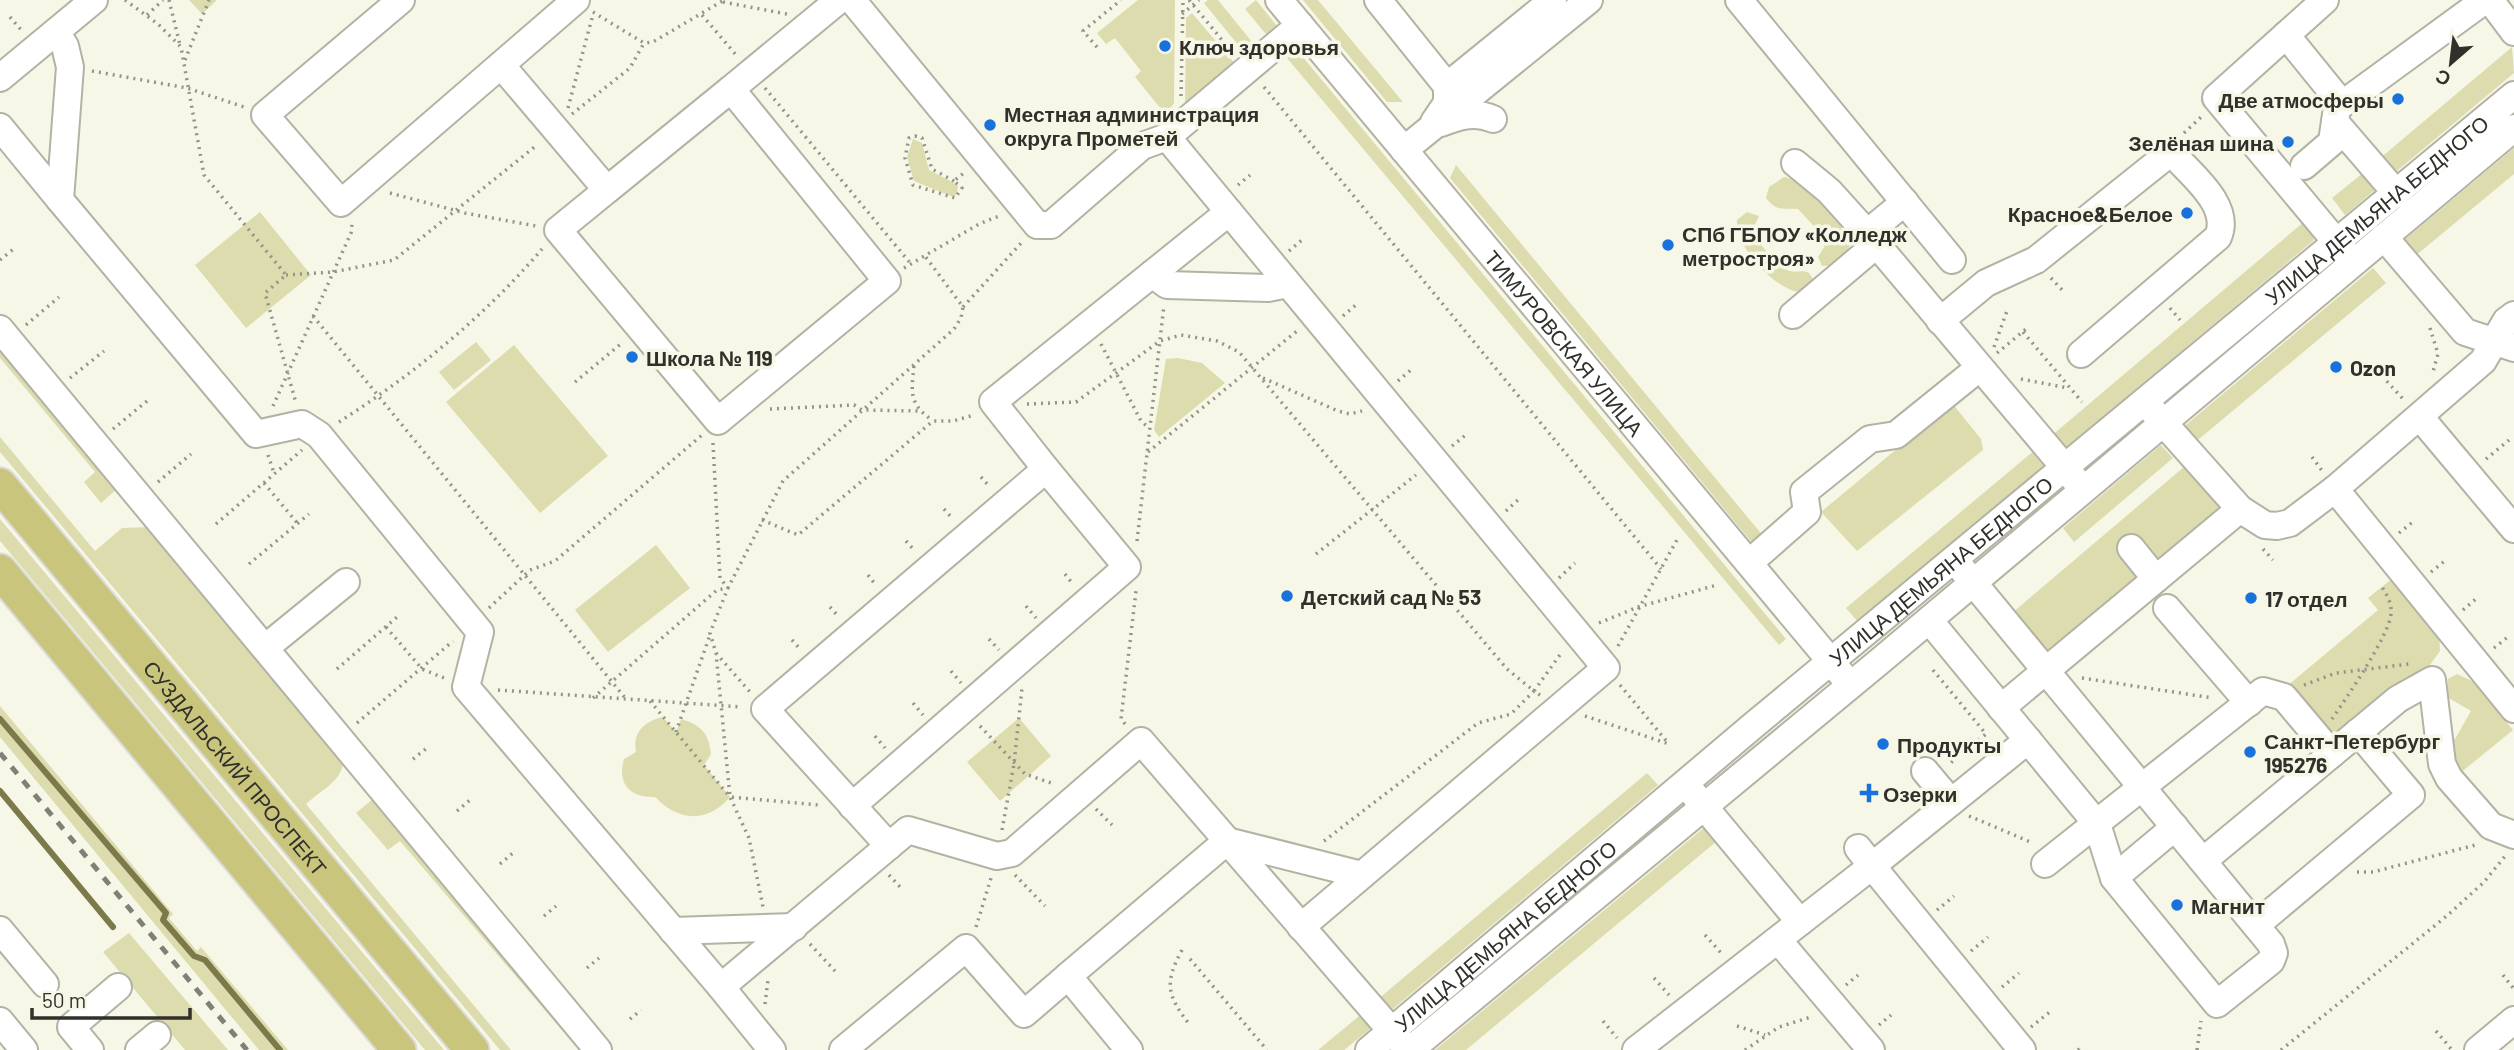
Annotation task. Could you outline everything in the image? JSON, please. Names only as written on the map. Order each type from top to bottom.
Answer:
[{"type":"main road","name":"СУЗДАЛЬСКИЙ ПРОСПЕКТ","points":[[0,485],[472,1050]]},
{"type":"main road","points":[[0,571],[399,1050]]},
{"type":"street","points":[[0,78],[94,0]]},
{"type":"street","points":[[401,0],[265,115],[341,203],[501,65],[585,6]]},
{"type":"street","points":[[741,81],[887,281],[715,424],[558,230],[839,0]]},
{"type":"street","points":[[852,0],[1030,215],[1051,225],[1142,146],[1167,137],[1300,25]]},
{"type":"street","name":"ТИМУРОВСКАЯ УЛИЦА","points":[[1279,0],[1851,684]]},
{"type":"street","points":[[1378,0],[1447,86],[1447,103],[1431,127]]},
{"type":"street","points":[[1447,86],[1553,0]]},
{"type":"street","points":[[1404,150],[1590,0]]},
{"type":"street","points":[[1739,0],[1952,260]]},
{"type":"street","points":[[2325,0],[2216,98],[2345,253]]},
{"type":"street","points":[[2304,166],[2332,142],[2339,113],[2487,0],[2514,32]]},
{"type":"street","points":[[55,32],[65,47],[70,67],[60,200]]},
{"type":"street","points":[[2287,35],[2397,194]]},
{"type":"street","points":[[501,65],[607,190]]},
{"type":"street","name":"УЛИЦА ДЕМЬЯНА БЕДНОГО","points":[[1369,1050],[1403,1044],[1704,806],[1974,582],[2164,423],[2345,253],[2397,194],[2514,95]]},
{"type":"street","points":[[1431,127],[1458,116],[1483,114],[1493,119]]},
{"type":"street","points":[[0,127],[256,434],[311,430],[473,623],[480,632],[466,687],[767,1044]]},
{"type":"street","name":"УЛИЦА ДЕМЬЯНА БЕДНОГО","points":[[1403,1044],[1684,784],[2146,403],[2345,253],[2384,237],[2514,128]]},
{"type":"street","points":[[1167,137],[1606,668],[1301,927]]},
{"type":"street","points":[[1940,321],[1986,283],[2035,260],[2171,152],[2217,205],[2222,226],[2218,237],[2081,354]]},
{"type":"street","points":[[1795,163],[1829,191],[1872,239],[2084,490]]},
{"type":"street","points":[[1793,315],[1872,239],[1905,202]]},
{"type":"street","points":[[852,806],[1128,567],[993,401],[1090,324],[1159,279],[1228,212]]},
{"type":"street","points":[[2384,237],[2465,332],[2504,345]]},
{"type":"street","points":[[1159,279],[1268,288],[1288,284]]},
{"type":"street","points":[[2146,403],[2240,509],[2266,524],[2277,526],[2290,523],[2335,489],[2504,345],[2514,315]]},
{"type":"street","points":[[4,334],[598,1050]]},
{"type":"street","points":[[1749,563],[1807,512],[1804,492],[1870,439],[1896,435],[1981,370]]},
{"type":"street","points":[[2420,417],[2514,529]]},
{"type":"street","points":[[890,846],[765,709],[1046,469]]},
{"type":"street","points":[[2335,489],[2390,557],[2460,657],[2514,709]]},
{"type":"street","points":[[2001,708],[2240,509]]},
{"type":"street","points":[[2130,548],[2156,579]]},
{"type":"street","points":[[1928,620],[2097,824],[2114,878],[2217,1004],[2271,961],[2274,953],[2271,944],[2256,925],[1955,562]]},
{"type":"street","points":[[265,648],[346,582]]},
{"type":"street","points":[[2167,608],[2249,703]]},
{"type":"street","points":[[2203,861],[2325,746],[2358,732],[2398,699],[2432,680],[2460,657]]},
{"type":"street","points":[[2432,680],[2442,764],[2449,778],[2491,826],[2508,839]]},
{"type":"street","points":[[2052,859],[2263,691],[2284,697],[2325,746]]},
{"type":"street","points":[[2256,925],[2411,795],[2358,732]]},
{"type":"street","points":[[1636,1050],[1800,922],[1865,857],[1951,802],[2028,740]]},
{"type":"street","points":[[721,987],[770,937],[794,927],[908,830],[997,856],[1012,853],[1140,741],[1403,1044]]},
{"type":"street","points":[[1928,775],[1951,802]]},
{"type":"street","points":[[1684,784],[1800,922]]},
{"type":"street","points":[[2114,878],[2175,827]]},
{"type":"street","points":[[1227,841],[1363,875]]},
{"type":"street","points":[[843,1050],[966,948],[1024,1014],[1227,841]]},
{"type":"street","points":[[1865,857],[2022,1050]]},
{"type":"street","points":[[0,930],[45,984]]},
{"type":"street","points":[[673,931],[770,937]]},
{"type":"street","points":[[1778,940],[1871,1050]]},
{"type":"street","points":[[1068,976],[1129,1050]]},
{"type":"street","points":[[90,1050],[71,1027],[118,987]]},
{"type":"street","points":[[2478,1050],[2514,1020]]},
{"type":"street","points":[[0,1021],[24,1050]]},
{"type":"path","points":[[125,0],[147,15],[181,47]]},
{"type":"path","points":[[147,15],[163,0]]},
{"type":"path","points":[[169,0],[185,60],[187,88],[204,175],[286,275]]},
{"type":"path","points":[[185,60],[209,0]]},
{"type":"path","points":[[1097,47],[1083,31],[1121,0]]},
{"type":"path","points":[[1182,0],[1180,110],[1187,119]]},
{"type":"path","points":[[1189,0],[1661,569]]},
{"type":"path","points":[[1182,14],[1199,0]]},
{"type":"path","points":[[644,43],[630,68],[565,120],[585,6],[644,43],[653,42],[723,1],[817,18]]},
{"type":"path","points":[[702,15],[741,81],[912,264]]},
{"type":"path","points":[[70,67],[187,88],[265,115]]},
{"type":"path","points":[[2171,152],[2189,127],[2221,103]]},
{"type":"path","points":[[311,430],[288,372],[265,293],[286,275],[333,272],[394,260],[558,129]]},
{"type":"path","points":[[909,138],[922,138],[932,169],[954,181],[961,188],[955,198],[913,185],[905,158],[909,138]]},
{"type":"path","points":[[954,181],[984,158]]},
{"type":"path","points":[[216,524],[264,483],[311,430],[378,397],[502,296],[558,230],[456,211],[363,185]]},
{"type":"path","points":[[274,473],[260,433],[352,227],[341,203]]},
{"type":"path","points":[[887,281],[979,224],[1030,215]]},
{"type":"path","points":[[676,732],[710,633],[729,588],[783,481],[954,329],[961,318],[963,307],[1030,215]]},
{"type":"path","points":[[0,260],[16,247]]},
{"type":"path","points":[[925,256],[963,307]]},
{"type":"path","points":[[1140,741],[1121,719],[1137,586],[1128,567],[1137,540],[1160,341],[1159,279]]},
{"type":"path","points":[[4,334],[59,297]]},
{"type":"path","points":[[2008,308],[1990,359],[2025,331],[2082,402]]},
{"type":"path","points":[[313,316],[522,576],[626,699]]},
{"type":"path","points":[[1147,453],[1315,316]]},
{"type":"path","points":[[2428,321],[2438,354],[2431,379]]},
{"type":"path","points":[[1090,324],[1142,421],[1150,428]]},
{"type":"path","points":[[575,382],[640,328]]},
{"type":"path","points":[[914,365],[912,397],[919,411],[933,421],[953,421],[973,416],[993,401],[1052,405],[1076,402],[1160,341],[1181,335],[1199,336],[1238,352],[1507,669],[1561,708],[1669,744],[1606,668],[1678,538]]},
{"type":"path","points":[[53,392],[104,351]]},
{"type":"path","points":[[1981,370],[2071,389]]},
{"type":"path","points":[[1259,376],[1350,414],[1362,411],[1380,396]]},
{"type":"path","points":[[2382,376],[2420,417]]},
{"type":"path","points":[[96,443],[147,401]]},
{"type":"path","points":[[769,410],[854,405],[862,410],[919,411]]},
{"type":"path","points":[[762,520],[799,535],[933,421]]},
{"type":"path","points":[[339,737],[422,669],[522,576],[555,561],[715,424]]},
{"type":"path","points":[[715,424],[720,578],[729,588]]},
{"type":"path","points":[[2468,474],[2509,440]]},
{"type":"path","points":[[141,497],[191,454]]},
{"type":"path","points":[[264,483],[298,524]]},
{"type":"path","points":[[249,564],[309,514]]},
{"type":"path","points":[[1316,554],[1365,515]]},
{"type":"path","points":[[2325,746],[2392,615],[2389,599],[2381,584],[2380,570],[2390,557]]},
{"type":"path","points":[[1301,859],[1478,723],[1511,714],[1534,691],[1575,633],[1638,607],[1717,584]]},
{"type":"path","points":[[593,698],[717,590],[729,588]]},
{"type":"path","points":[[337,668],[397,617]]},
{"type":"path","points":[[386,627],[422,669],[466,687],[765,709]]},
{"type":"path","points":[[710,633],[716,653],[730,797]]},
{"type":"path","points":[[716,653],[765,709]]},
{"type":"path","points":[[966,948],[978,923],[997,856],[1014,764],[1026,654]]},
{"type":"path","points":[[2284,697],[2297,687],[2336,673],[2460,657]]},
{"type":"path","points":[[1928,775],[1986,734],[1933,670]]},
{"type":"path","points":[[2046,671],[2125,686],[2249,703]]},
{"type":"path","points":[[650,701],[730,797],[749,838],[770,937],[767,1044]]},
{"type":"path","points":[[964,708],[1025,774],[1080,793]]},
{"type":"path","points":[[413,759],[427,748]]},
{"type":"path","points":[[730,797],[824,805]]},
{"type":"path","points":[[457,811],[470,800]]},
{"type":"path","points":[[1951,802],[1971,818],[2052,859]]},
{"type":"path","points":[[2324,868],[2341,873],[2373,872],[2508,839]]},
{"type":"path","points":[[2281,1050],[2448,915],[2493,872],[2508,839]]},
{"type":"path","points":[[500,864],[513,853]]},
{"type":"path","points":[[997,856],[1045,906]]},
{"type":"path","points":[[544,916],[556,906]]},
{"type":"path","points":[[794,927],[835,971]]},
{"type":"path","points":[[1182,950],[1170,976],[1170,994],[1189,1024]]},
{"type":"path","points":[[587,968],[599,958]]},
{"type":"path","points":[[1190,959],[1267,1050]]},
{"type":"path","points":[[2503,975],[2514,989]]},
{"type":"path","points":[[1745,1050],[1779,1027],[1836,1009]]},
{"type":"path","points":[[630,1019],[641,1010]]},
{"type":"path","points":[[1737,1026],[1766,1035]]},
{"type":"path","points":[[2436,1031],[2452,1050]]},
{"type":"green space","points":[[189,0],[217,0],[202,14]]},
{"type":"green space","points":[[1138,0],[1175,0],[1174,103],[1166,115],[1135,77],[1141,71],[1115,38],[1106,44],[1097,33]]},
{"type":"green space","points":[[1218,0],[1261,53],[1251,61],[1204,3]]},
{"type":"green space","points":[[1256,0],[1281,31],[1271,40],[1245,9]]},
{"type":"green space","points":[[1303,0],[1318,0],[1403,102],[1387,102]]},
{"type":"green space","points":[[1192,13],[1236,65],[1185,107],[1186,18]]},
{"type":"green space","points":[[2512,47],[2514,73],[2391,176],[2378,160]]},
{"type":"green space","points":[[1297,50],[1786,639],[1779,645],[1287,58]]},
{"type":"green space","points":[[913,139],[922,143],[929,170],[958,185],[957,194],[953,197],[914,181],[907,157]]},
{"type":"green space","points":[[2514,148],[2514,174],[2414,257],[2402,242]]},
{"type":"green space","points":[[1456,165],[1764,537],[1754,545],[1450,178]]},
{"type":"green space","points":[[2363,173],[2376,189],[2345,215],[2332,198]]},
{"type":"green space","points":[[1784,177],[1813,192],[1853,233],[1844,256],[1834,264],[1822,266],[1818,257],[1826,244],[1823,236],[1798,209],[1777,207],[1766,198],[1769,187]]},
{"type":"green space","points":[[260,212],[311,275],[246,328],[195,265]]},
{"type":"green space","points":[[1747,212],[1759,216],[1753,229],[1772,258],[1787,270],[1809,273],[1815,282],[1798,292],[1788,289],[1757,264],[1738,231],[1737,220]]},
{"type":"green space","points":[[2305,221],[2314,240],[2062,451],[2050,437]]},
{"type":"green space","points":[[2373,268],[2386,283],[2193,444],[2181,429]]},
{"type":"green space","points":[[476,342],[491,360],[454,390],[439,372]]},
{"type":"green space","points":[[514,345],[608,456],[540,513],[446,402]]},
{"type":"green space","points":[[0,348],[117,489],[101,503],[84,482],[95,472],[0,358]]},
{"type":"green space","points":[[1178,358],[1202,363],[1225,383],[1159,437],[1154,430],[1166,359]]},
{"type":"green space","points":[[1952,403],[1981,439],[1983,450],[1857,551],[1821,512]]},
{"type":"green space","points":[[0,437],[95,551],[122,528],[151,527],[343,755],[341,771],[337,777],[306,804],[511,1050],[500,1050],[0,452]]},
{"type":"green space","points":[[2161,445],[2173,458],[2074,542],[2063,528]]},
{"type":"green space","points":[[2036,449],[2048,463],[1858,622],[1846,608]]},
{"type":"green space","points":[[2191,461],[2230,506],[2161,561],[2153,559],[2140,579],[2050,658],[2012,613]]},
{"type":"green space","points":[[0,519],[444,1050],[425,1050],[0,541]]},
{"type":"green space","points":[[656,545],[690,588],[608,652],[575,610]]},
{"type":"green space","points":[[2393,578],[2439,632],[2440,651],[2430,665],[2345,733],[2325,730],[2287,686],[2378,610],[2368,598]]},
{"type":"green space","points":[[2457,674],[2472,681],[2513,730],[2459,774],[2442,732],[2455,739],[2471,711],[2447,697],[2448,679]]},
{"type":"green space","points":[[0,706],[173,914],[169,918],[197,951],[201,947],[288,1050],[259,1050],[0,737]]},
{"type":"green space","points":[[663,717],[676,732],[681,719],[699,727],[706,735],[711,754],[704,765],[730,797],[712,812],[683,815],[655,797],[632,792],[624,782],[624,759],[636,752],[636,739],[641,728]]},
{"type":"green space","points":[[1019,718],[1051,756],[1000,801],[967,762]]},
{"type":"green space","points":[[1647,773],[1658,785],[1388,1013],[1377,1000]]},
{"type":"green space","points":[[374,798],[586,1050],[579,1050],[400,841],[388,850],[356,813]]},
{"type":"green space","points":[[1705,827],[1717,841],[1466,1050],[1435,1050]]},
{"type":"green space","points":[[129,933],[228,1050],[185,1050],[103,952]]},
{"type":"green space","points":[[1364,1012],[1375,1025],[1344,1050],[1318,1050]]},
{"type":"waterway","points":[[0,719],[166,913],[163,920],[194,956],[205,960],[280,1050]]},
{"type":"waterway","points":[[0,791],[113,927]]},
{"type":"railway","points":[[0,753],[247,1050]]},
{"type":"place","name":"Ключ здоровья","points":[[1165,46]]},
{"type":"place","name":"Две атмосферы","points":[[2398,99]]},
{"type":"place","name":"Местная администрация округа Прометей","points":[[990,125]]},
{"type":"place","name":"Зелёная шина","points":[[2288,142]]},
{"type":"place","name":"Красное&Белое","points":[[2187,213]]},
{"type":"place","name":"СПб ГБПОУ «Колледж метростроя»","points":[[1668,245]]},
{"type":"place","name":"Школа № 119","points":[[632,357]]},
{"type":"place","name":"Ozon","points":[[2336,367]]},
{"type":"place","name":"Детский сад № 53","points":[[1287,596]]},
{"type":"place","name":"17 отдел","points":[[2251,598]]},
{"type":"place","name":"Продукты","points":[[1883,744]]},
{"type":"place","name":"Санкт-Петербург 195276","points":[[2250,752]]},
{"type":"place","name":"Озерки","points":[[1869,793]]},
{"type":"place","name":"Магнит","points":[[2177,905]]}]
